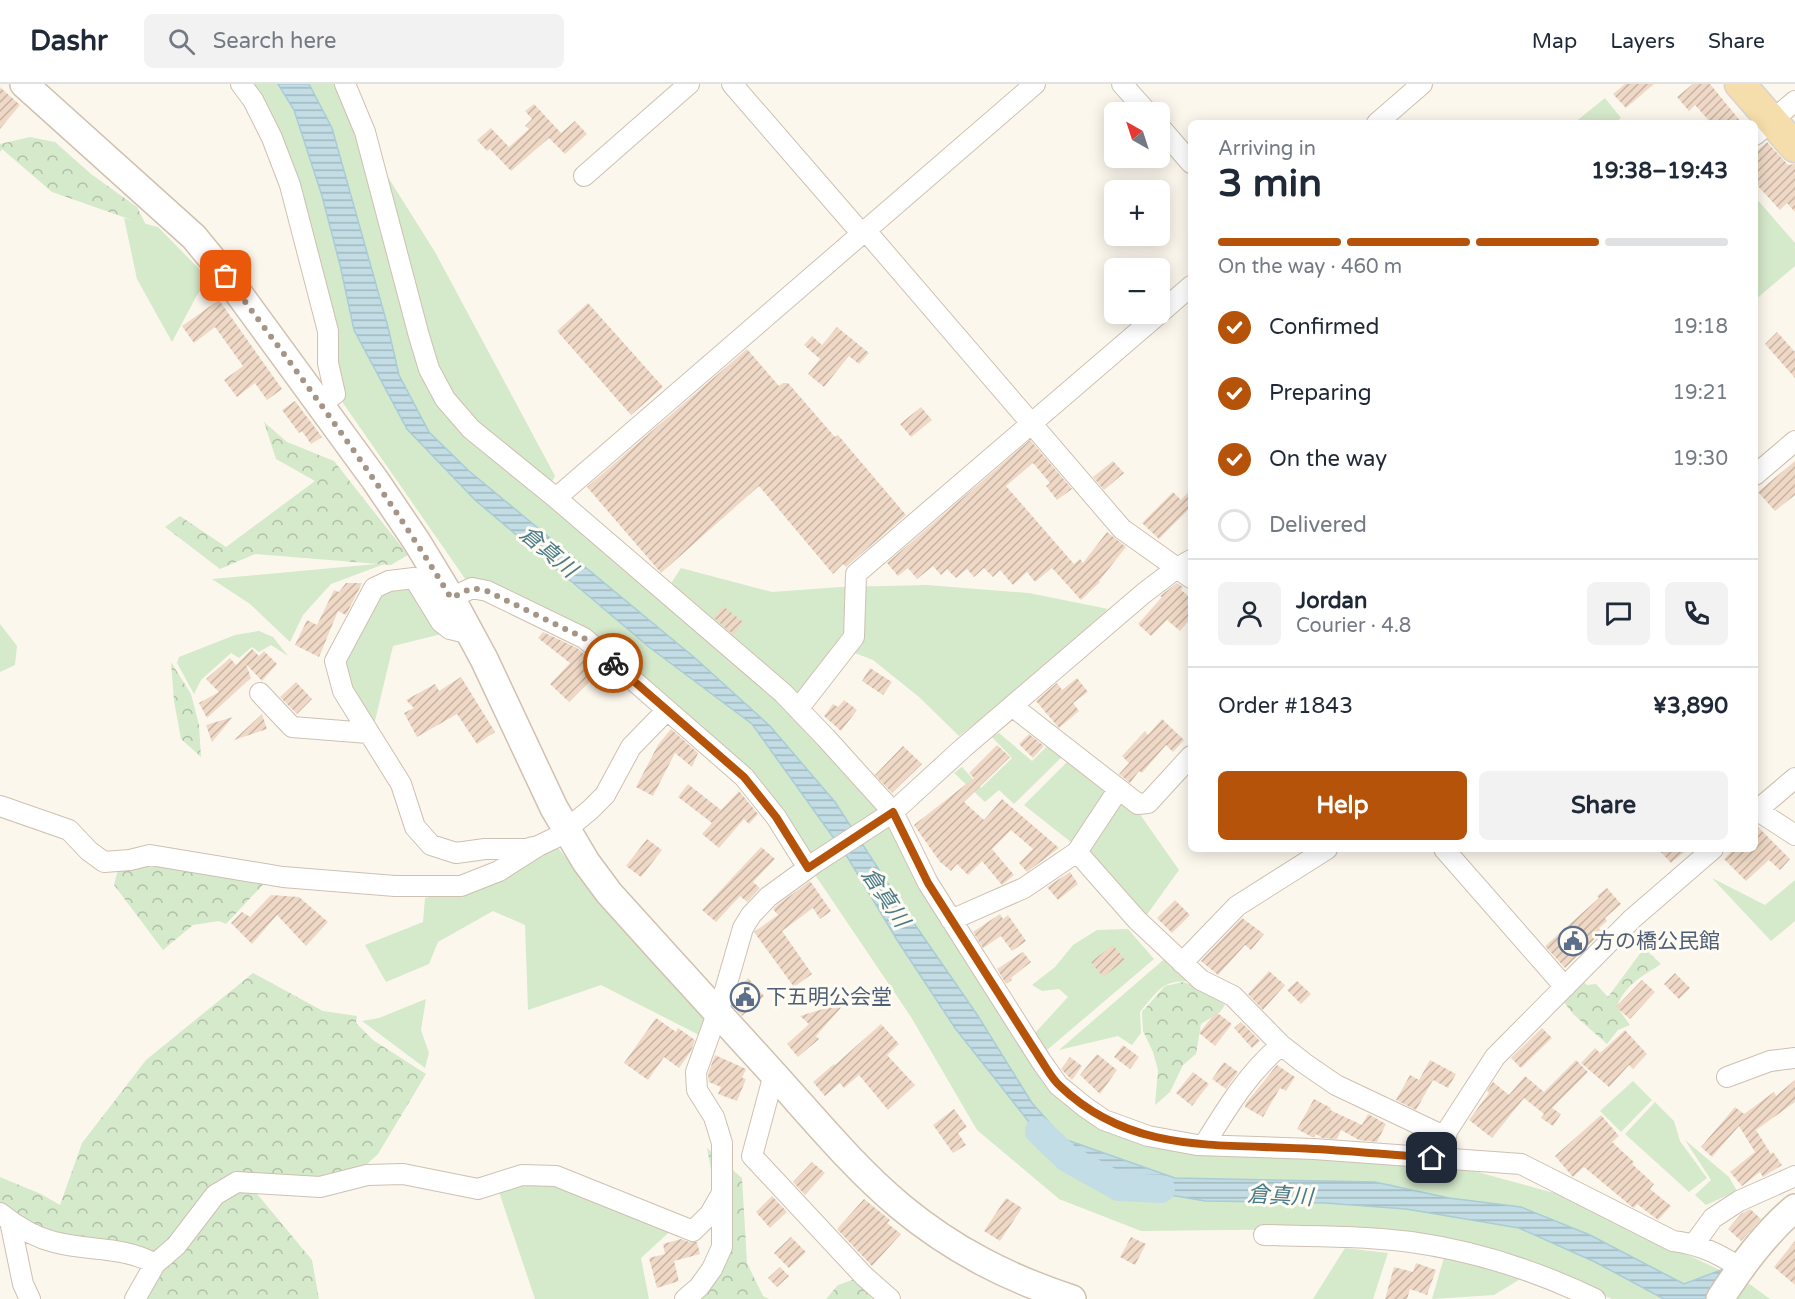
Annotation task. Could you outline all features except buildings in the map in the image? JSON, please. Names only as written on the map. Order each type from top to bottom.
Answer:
[{"type":"main road","points":[[1740,84],[1764,128],[1795,147]]},
{"type":"street","points":[[24,84],[194,237],[226,276],[375,480],[451,598],[471,634],[566,830],[609,893],[855,1163],[900,1206],[933,1232],[984,1263],[1030,1285],[1072,1299]]},
{"type":"street","points":[[241,84],[253,100],[272,138],[290,185],[328,331],[328,363],[335,394],[320,405]]},
{"type":"street","points":[[345,84],[365,132],[429,369],[442,394],[471,429],[734,649],[798,709],[893,812],[928,883],[1058,1084],[1104,1120],[1148,1136],[1204,1145],[1314,1149],[1521,1164],[1673,1241],[1694,1244],[1720,1254],[1731,1282]]},
{"type":"street","points":[[584,176],[689,84]]},
{"type":"street","points":[[685,1299],[699,1287],[712,1269],[722,1247],[722,1143],[714,1117],[697,1090],[696,1072],[743,928],[751,915],[768,897],[812,865],[893,812],[1012,706],[1186,569],[1122,529],[732,84]]},
{"type":"street","points":[[556,498],[1035,84]]},
{"type":"street","points":[[1122,84],[1138,102]]},
{"type":"street","points":[[1380,120],[1422,84]]},
{"type":"street","points":[[1764,128],[1795,101]]},
{"type":"street","points":[[1170,139],[1188,160]]},
{"type":"street","points":[[1170,304],[1188,289]]},
{"type":"street","points":[[798,709],[854,637],[856,574],[1146,324]]},
{"type":"street","points":[[1758,472],[1795,441]]},
{"type":"street","points":[[471,634],[450,629],[441,622],[414,578],[389,581],[374,588],[335,661],[343,691],[401,784],[415,827],[431,845],[456,853],[485,849],[527,849],[538,846]]},
{"type":"street","points":[[451,598],[472,588],[487,591],[584,638],[744,777],[812,865]]},
{"type":"street","points":[[260,693],[292,727],[368,733]]},
{"type":"street","points":[[1012,706],[1138,804],[1148,803],[1188,759]]},
{"type":"street","points":[[0,806],[69,830],[89,851],[104,862],[130,860],[150,855],[283,877],[380,885],[461,886],[499,871],[566,830],[605,795],[631,747],[667,710]]},
{"type":"street","points":[[1758,809],[1795,778]]},
{"type":"street","points":[[951,920],[1024,888],[1077,852],[1118,790]]},
{"type":"street","points":[[1758,812],[1795,835]]},
{"type":"street","points":[[1077,852],[1137,920],[1182,963],[1201,980],[1233,996],[1281,1045],[1336,1085],[1446,1137]]},
{"type":"street","points":[[1182,963],[1237,906],[1322,852]]},
{"type":"street","points":[[1447,852],[1565,987]]},
{"type":"street","points":[[1442,1158],[1447,1131],[1495,1057],[1632,919],[1710,852]]},
{"type":"street","points":[[1204,1145],[1243,1084],[1281,1045]]},
{"type":"street","points":[[1727,1077],[1770,1061],[1795,1058]]},
{"type":"street","points":[[774,1074],[752,1156],[864,1276],[890,1299]]},
{"type":"street","points":[[135,1299],[155,1264],[176,1246],[215,1195],[237,1182],[320,1187],[367,1174],[402,1174],[478,1190],[522,1175],[556,1176],[693,1231],[710,1214],[722,1193]]},
{"type":"street","points":[[1694,1244],[1713,1218],[1739,1202],[1795,1176]]},
{"type":"street","points":[[1731,1282],[1777,1223],[1795,1208]]},
{"type":"street","points":[[5,1217],[17,1227],[53,1242],[118,1251],[155,1264]]},
{"type":"street","points":[[5,1217],[23,1284],[30,1299]]},
{"type":"street","points":[[1264,1234],[1357,1237],[1410,1242],[1472,1253],[1534,1273],[1595,1299]]},
{"type":"green space","points":[[251,84],[345,84],[369,147],[435,252],[555,476],[547,491],[657,595],[854,768],[1058,1085],[1174,1149],[1426,1158],[1565,1196],[1751,1285],[1770,1299],[1612,1299],[1512,1258],[1325,1229],[1141,1231],[1059,1199],[977,1130],[911,1017],[776,817],[584,638],[475,588],[466,580],[343,403],[333,326],[295,172],[259,90]]},
{"type":"green space","points":[[1605,98],[1621,118],[1619,120],[1578,120]]},
{"type":"green space","points":[[30,137],[55,142],[91,174],[137,207],[146,225],[52,192],[2,149],[0,152],[0,144]]},
{"type":"green space","points":[[1758,200],[1795,243],[1795,266],[1758,297]]},
{"type":"green space","points":[[124,218],[158,227],[208,278],[172,342],[137,279]]},
{"type":"green space","points":[[264,422],[287,442],[334,461],[408,555],[391,565],[255,554],[220,569],[165,527],[180,516],[226,547],[315,481],[276,459]]},
{"type":"green space","points":[[387,563],[331,584],[303,615],[290,642],[250,604],[212,579]]},
{"type":"green space","points":[[681,568],[772,592],[840,587],[927,585],[1029,593],[1108,609],[1042,671],[959,736],[919,697],[873,660],[834,645],[798,698],[670,585]]},
{"type":"green space","points":[[414,578],[446,633],[393,646],[375,721],[366,729],[335,661],[374,588]]},
{"type":"green space","points":[[0,624],[17,646],[15,665],[0,672]]},
{"type":"green space","points":[[259,631],[273,637],[288,656],[271,645],[259,652],[252,647],[239,658],[231,653],[201,680],[194,694],[177,663],[179,657],[235,635]]},
{"type":"green space","points":[[171,662],[191,694],[199,725],[201,757],[181,739],[174,701]]},
{"type":"green space","points":[[1019,719],[1063,756],[1014,804],[999,790],[985,802],[954,773],[962,767],[981,788],[1012,758],[992,737],[999,733],[1032,761],[1047,746]]},
{"type":"green space","points":[[1069,760],[1139,813],[1179,870],[1146,916],[1072,843],[1024,805]]},
{"type":"green space","points":[[555,844],[619,924],[708,1013],[699,1035],[601,985],[528,1010],[525,925],[493,911],[438,942],[429,964],[386,982],[365,945],[423,922],[425,898],[459,890]]},
{"type":"green space","points":[[120,861],[272,875],[226,924],[219,921],[193,925],[163,950],[114,885]]},
{"type":"green space","points":[[1712,878],[1765,905],[1795,880],[1795,921],[1771,941]]},
{"type":"green space","points":[[1128,929],[1154,959],[1047,1050],[1034,1034],[1068,997],[1059,989],[1042,991],[1032,985],[1055,967],[1073,945],[1097,930]]},
{"type":"green space","points":[[1644,948],[1661,964],[1635,982],[1624,993],[1617,1007],[1630,1025],[1618,1030],[1607,1044],[1573,1014],[1564,1002],[1584,982],[1587,985],[1596,984],[1608,997]]},
{"type":"green space","points":[[1169,955],[1200,983],[1171,983],[1159,990],[1140,1012],[1141,1033],[1132,1045],[1118,1036],[1059,1050]]},
{"type":"green space","points":[[253,973],[323,1011],[357,1016],[356,1023],[373,1040],[426,1074],[378,1154],[351,1179],[248,1183],[312,1260],[319,1299],[136,1299],[155,1264],[45,1238],[0,1212],[0,1177],[41,1194],[60,1205],[82,1143],[146,1060]]},
{"type":"green space","points":[[1183,982],[1204,989],[1225,1005],[1220,1012],[1201,1024],[1196,1054],[1183,1065],[1170,1092],[1155,1105],[1158,1070],[1143,1031],[1142,1012],[1165,986]]},
{"type":"green space","points":[[426,999],[421,1030],[429,1053],[425,1068],[362,1021],[379,1018]]},
{"type":"green space","points":[[1633,1081],[1652,1100],[1621,1132],[1600,1111]]},
{"type":"green space","points":[[1655,1102],[1674,1121],[1680,1141],[1707,1178],[1689,1192],[1625,1134]]},
{"type":"green space","points":[[1685,1140],[1729,1177],[1737,1191],[1706,1205],[1695,1195],[1711,1180]]},
{"type":"green space","points":[[707,1148],[742,1178],[747,1263],[763,1296],[769,1299],[690,1299],[722,1229]]},
{"type":"green space","points":[[522,1175],[677,1225],[641,1258],[649,1299],[535,1299],[496,1183]]},
{"type":"green space","points":[[1345,1248],[1388,1253],[1373,1299],[1313,1299]]},
{"type":"green space","points":[[1445,1254],[1522,1278],[1494,1295],[1432,1299]]},
{"type":"green space","points":[[855,1279],[872,1299],[826,1299],[838,1285]]},
{"type":"water","points":[[278,84],[309,84],[332,128],[388,327],[399,375],[429,432],[469,471],[695,658],[770,726],[835,802],[909,916],[978,1016],[1032,1103],[1064,1139],[1175,1178],[1375,1182],[1449,1198],[1521,1207],[1590,1235],[1684,1284],[1721,1270],[1722,1278],[1708,1299],[1664,1299],[1595,1262],[1519,1228],[1406,1209],[1325,1203],[1205,1201],[1123,1187],[1067,1158],[1029,1122],[955,1028],[897,940],[848,858],[752,724],[649,647],[475,500],[407,429],[354,330],[322,196],[294,110]]},
{"type":"waterway","name":"倉真川","points":[[1039,1131],[1067,1158],[1119,1187],[1161,1189]]},
{"type":"way so far","points":[[226,276],[375,480],[451,598],[472,588],[487,591],[584,638],[613,663]]},
{"type":"place","name":"方の橋公民館","points":[[1573,941]]},
{"type":"place","name":"下五明公会堂","points":[[745,997]]},
{"type":"route","points":[[613,663],[744,777],[776,817],[808,868],[893,812],[928,883],[1041,1060],[1058,1084],[1104,1120],[1148,1136],[1197,1144],[1314,1149],[1432,1158]]}]
